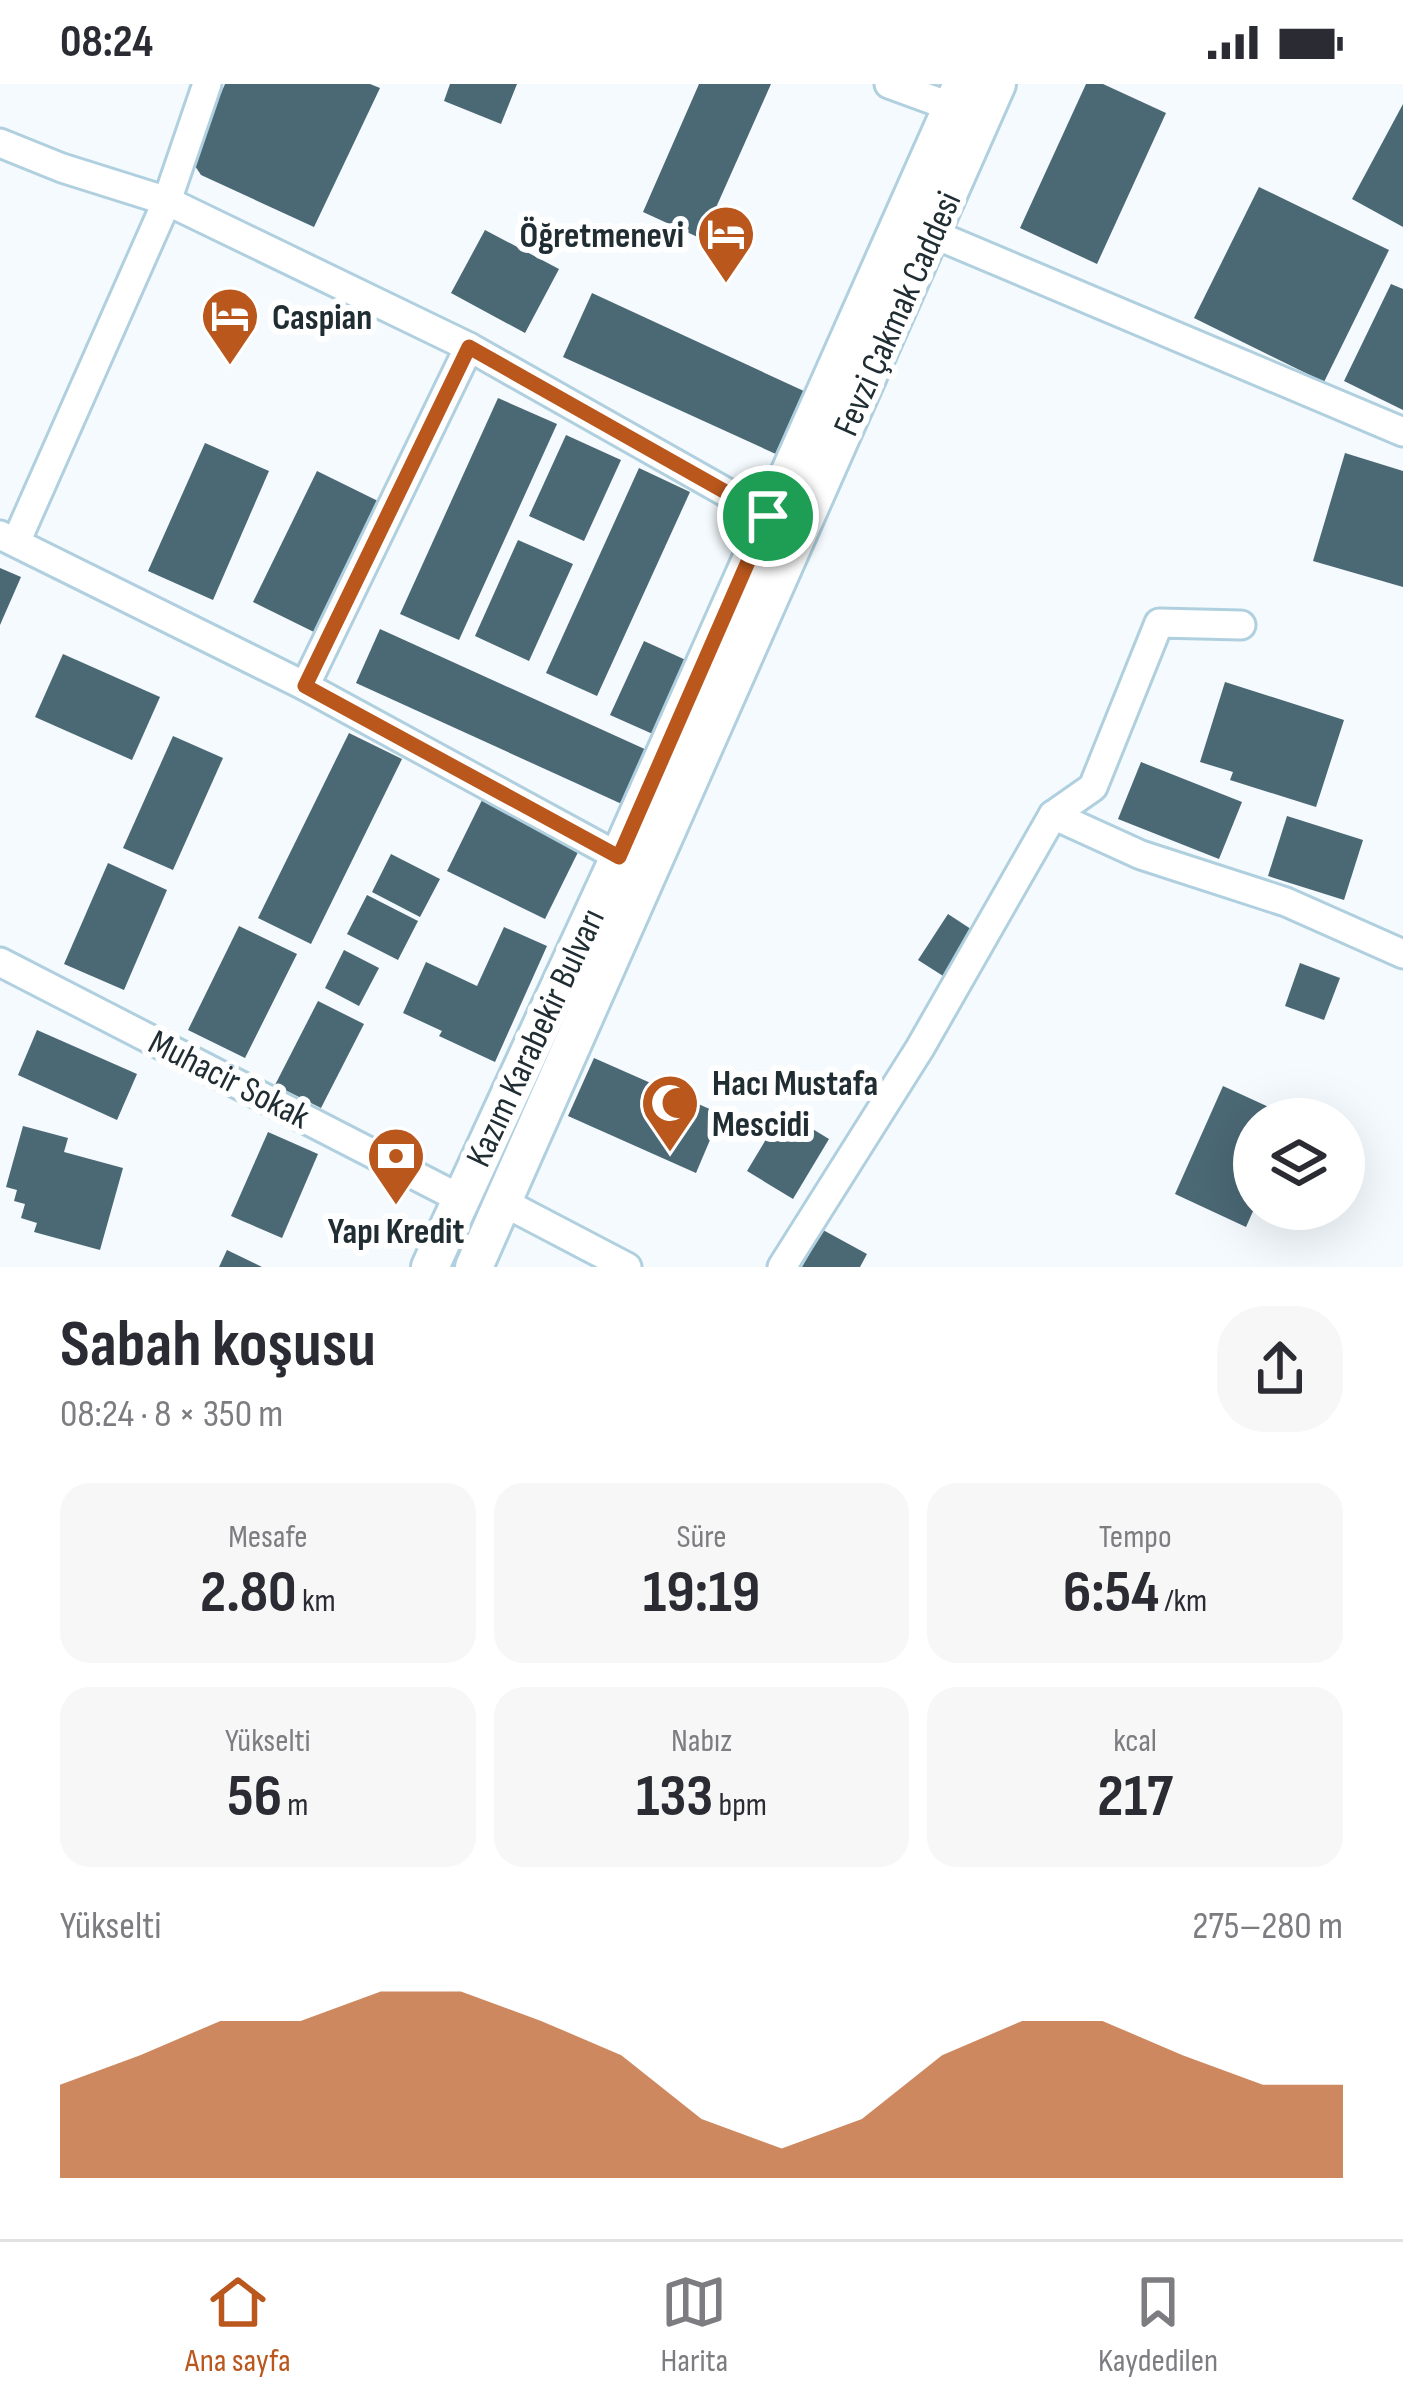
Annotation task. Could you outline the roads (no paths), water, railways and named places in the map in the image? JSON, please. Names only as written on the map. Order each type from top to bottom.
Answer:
[{"type":"main road","name":"Fevzi Çakmak Caddesi","points":[[474,1267],[997,84]]},
{"type":"main road","name":"Kazım Karabekir Bulvarı","points":[[430,1267],[619,857],[957,95]]},
{"type":"street","points":[[207,84],[167,201],[8,538],[305,686],[619,857]]},
{"type":"street","points":[[889,84],[957,95]]},
{"type":"street","points":[[0,143],[167,201],[469,347],[768,516]]},
{"type":"street","points":[[932,233],[1403,432]]},
{"type":"street","points":[[305,686],[469,347]]},
{"type":"street","points":[[782,1267],[920,1048],[1053,815],[1093,787],[1159,623],[1241,625]]},
{"type":"street","points":[[1053,815],[1141,856],[1286,902],[1403,954]]},
{"type":"street","name":"Muhacir Sokak","points":[[0,962],[459,1198]]},
{"type":"street","points":[[501,1201],[627,1267]]},
{"type":"place","name":"Öğretmenevi","points":[[726,285]]},
{"type":"place","name":"Caspian","points":[[230,367]]},
{"type":"place","name":"Hacı Mustafa Mescidi","points":[[670,1154]]},
{"type":"place","name":"Yapı Kredit","points":[[396,1207]]}]
